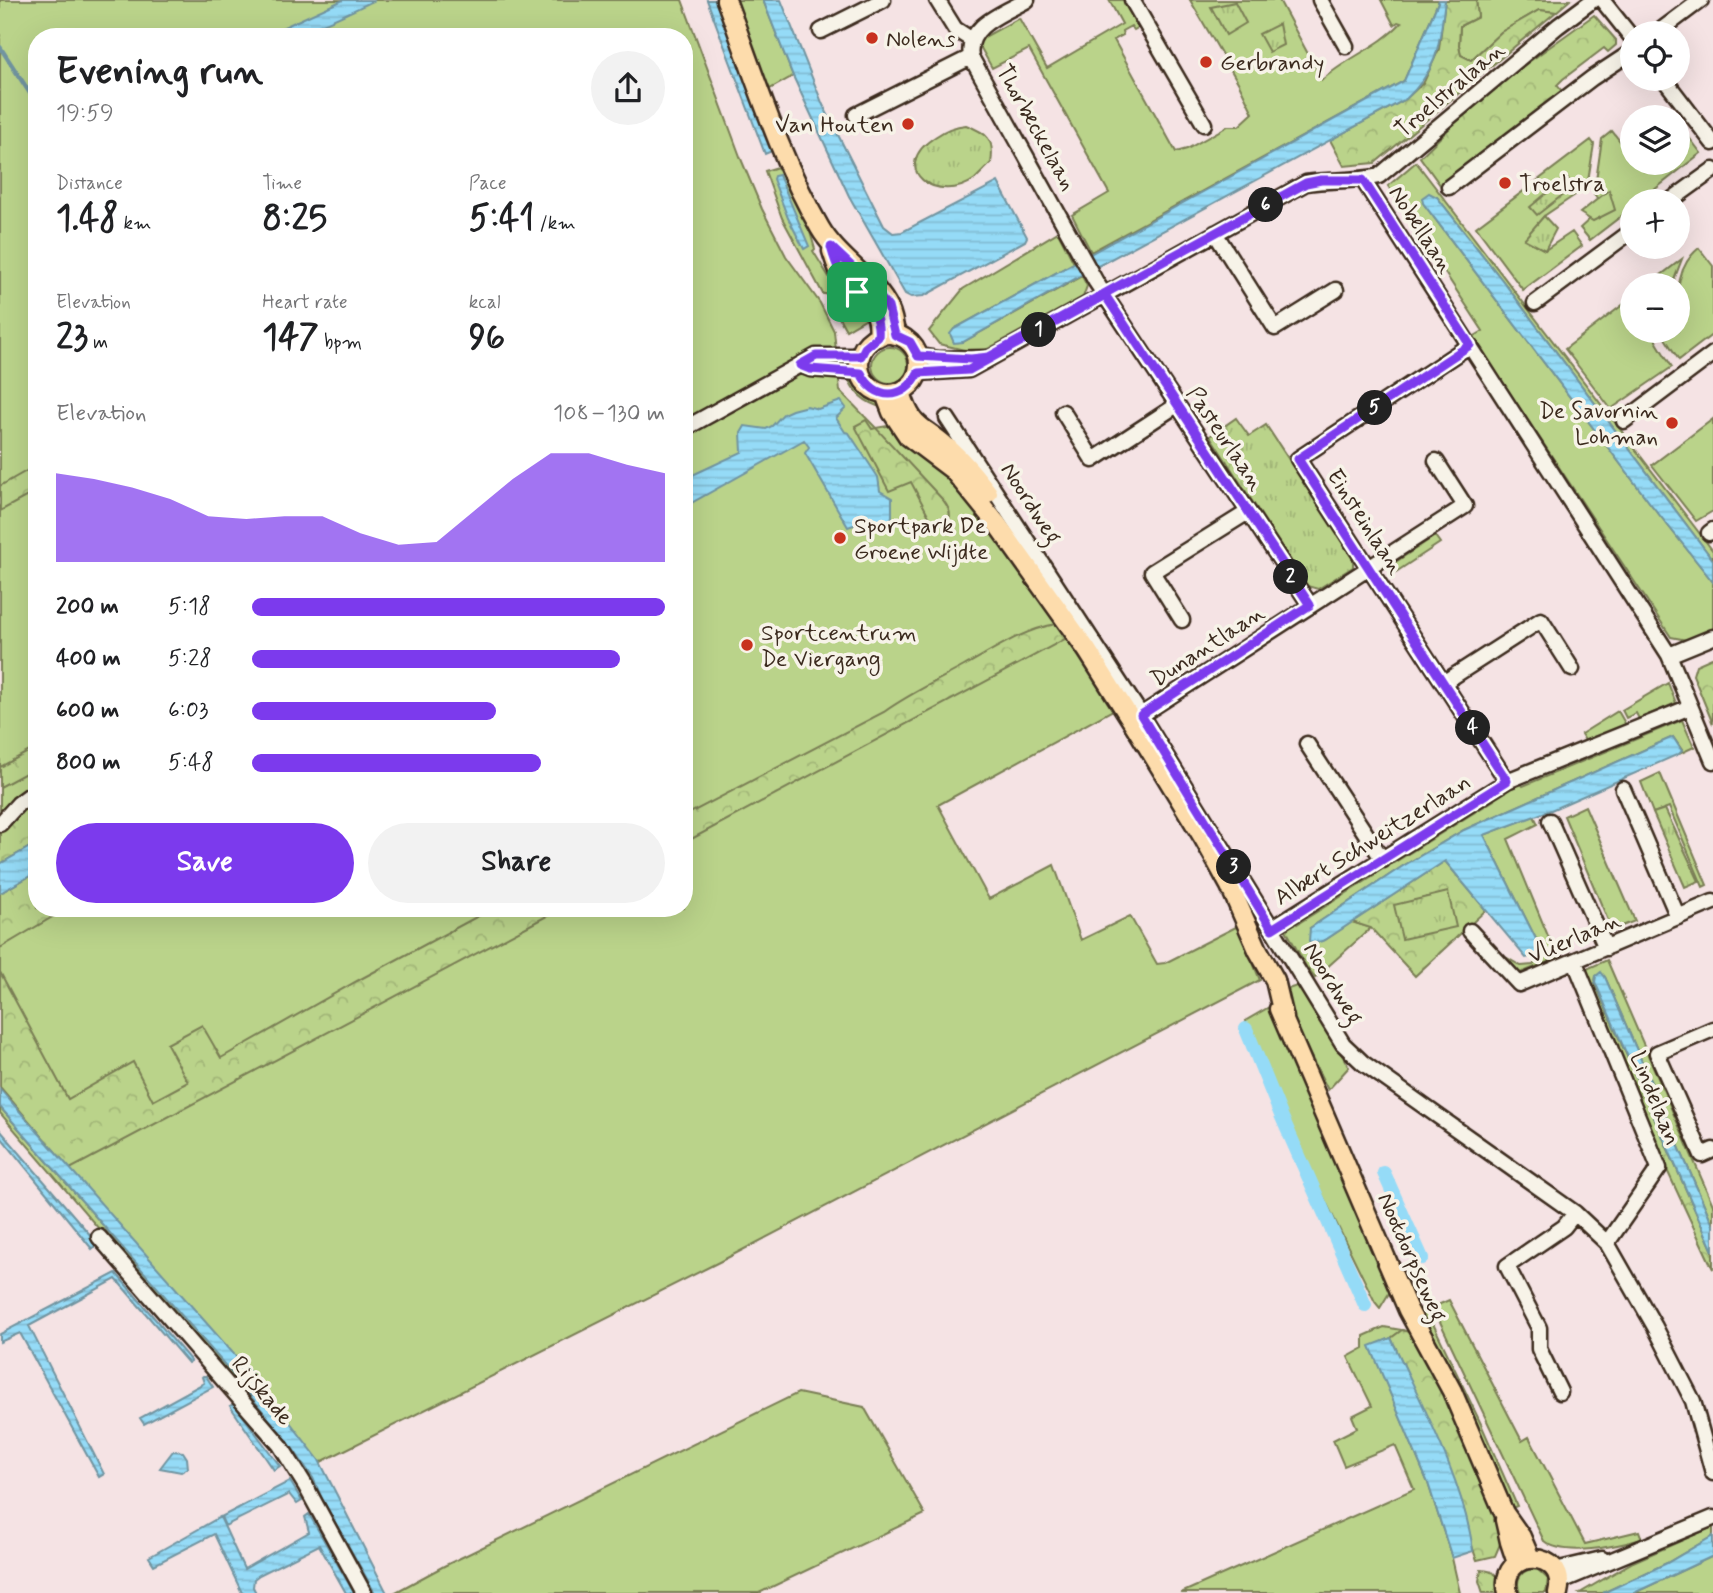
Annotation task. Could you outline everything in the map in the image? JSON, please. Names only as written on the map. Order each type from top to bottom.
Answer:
[{"type":"main road","points":[[726,0],[786,159],[831,247],[834,260],[846,283],[869,303],[887,336]]},
{"type":"main road","points":[[887,336],[910,342],[918,365],[909,387],[893,393],[870,387],[861,365],[865,348],[887,336]]},
{"type":"main road","name":"Noordweg","points":[[893,393],[892,412],[908,436],[940,458],[963,480],[1087,650],[1203,837],[1230,886],[1258,950]]},
{"type":"main road","name":"Nootdorpseweg","points":[[1258,950],[1275,980],[1284,1018],[1408,1310],[1452,1391],[1504,1513],[1521,1537],[1524,1561]]},
{"type":"main road","points":[[1508,1593],[1507,1580],[1524,1561],[1546,1562],[1557,1582]]},
{"type":"street","points":[[821,31],[883,0]]},
{"type":"street","points":[[937,0],[955,29],[972,40],[984,24],[1027,0]]},
{"type":"street","points":[[1132,0],[1204,124]]},
{"type":"street","points":[[1320,0],[1346,46]]},
{"type":"street","name":"Troelstralaan","points":[[1363,180],[1379,176],[1408,154],[1527,52],[1593,0]]},
{"type":"street","points":[[1602,0],[1620,23]]},
{"type":"street","points":[[1673,21],[1701,0]]},
{"type":"street","name":"Thorbeckelaan","points":[[972,40],[971,57],[1105,295]]},
{"type":"street","points":[[856,115],[971,57]]},
{"type":"street","points":[[1449,187],[1620,60]]},
{"type":"street","points":[[1673,91],[1713,143]]},
{"type":"street","points":[[1687,189],[1713,170]]},
{"type":"street","name":"Nobellaan","points":[[918,365],[969,370],[1306,183],[1321,180],[1363,180],[1669,655],[1713,761]]},
{"type":"street","points":[[1215,233],[1275,328],[1336,290]]},
{"type":"street","points":[[1535,303],[1620,240]]},
{"type":"street","name":"Pasteurlaan","points":[[1105,295],[1310,605]]},
{"type":"street","name":"Einsteinlaan","points":[[1470,345],[1298,459],[1507,781]]},
{"type":"street","points":[[1624,421],[1713,354]]},
{"type":"street","points":[[693,424],[816,356],[861,365]]},
{"type":"street","points":[[1063,412],[1093,460],[1177,405]]},
{"type":"street","name":"Noordweg","points":[[947,418],[1141,715],[1334,1031],[1353,1055],[1574,1213],[1607,1243],[1693,1401],[1713,1473]]},
{"type":"street","name":"Dunantlaan","points":[[1141,715],[1465,506],[1436,461]]},
{"type":"street","points":[[1182,620],[1152,572],[1248,512]]},
{"type":"street","points":[[1443,683],[1541,620],[1572,669]]},
{"type":"street","points":[[1669,655],[1713,637]]},
{"type":"street","name":"Albert Schweitzerlaan","points":[[1272,929],[1507,781],[1690,707]]},
{"type":"street","points":[[1307,744],[1383,860]]},
{"type":"street","points":[[1623,789],[1678,917]]},
{"type":"street","points":[[0,824],[28,797]]},
{"type":"street","points":[[1550,821],[1606,948]]},
{"type":"street","name":"Vlierlaan","points":[[1469,930],[1519,984],[1713,902]]},
{"type":"street","name":"Lindelaan","points":[[1575,962],[1659,1168],[1607,1243]]},
{"type":"street","points":[[1707,1152],[1657,1053],[1713,1029]]},
{"type":"street","points":[[1560,1392],[1539,1349],[1539,1328],[1507,1266],[1564,1227],[1574,1213]]},
{"type":"street","name":"Rijskade","points":[[99,1237],[280,1445],[364,1593]]},
{"type":"street","points":[[1557,1582],[1713,1518]]},
{"type":"green space","points":[[0,0],[682,0],[692,28],[28,28],[28,917],[693,917],[693,30],[762,209],[786,256],[820,303],[834,331],[840,391],[876,428],[893,425],[959,484],[1115,709],[938,805],[989,899],[1054,865],[1081,940],[1130,916],[1157,964],[1165,963],[1238,926],[1260,980],[727,1258],[319,1463],[0,1089]]},
{"type":"green space","points":[[734,0],[763,0],[793,76],[768,90]]},
{"type":"green space","points":[[1109,0],[1130,0],[1143,25],[1134,30],[1131,26],[1114,40],[1176,152],[1187,149],[1228,126],[1239,126],[1253,113],[1190,0],[1279,0],[1322,80],[1383,39],[1401,23],[1394,25],[1381,0],[1439,0],[1404,81],[1091,252],[1072,215],[1109,193],[1029,49],[992,68],[977,41],[1019,18],[1047,68],[1122,24]]},
{"type":"green space","points":[[1445,0],[1476,0],[1478,17],[1460,26],[1461,55],[1471,60],[1501,32],[1539,10],[1556,12],[1375,163],[1344,166],[1330,140],[1406,99],[1424,82],[1439,49]]},
{"type":"green space","points":[[1476,0],[1570,0],[1556,12],[1539,10],[1501,32],[1471,60],[1461,56],[1460,26],[1478,17]]},
{"type":"green space","points":[[1235,2],[1246,23],[1226,35],[1211,7]]},
{"type":"green space","points":[[1594,15],[1616,40],[1616,45],[1608,52],[1604,48],[1563,79],[1557,85],[1565,95],[1443,189],[1420,157],[1487,92]]},
{"type":"green space","points":[[1279,24],[1283,45],[1269,52],[1259,34]]},
{"type":"green space","points":[[966,125],[988,138],[992,148],[991,163],[975,179],[961,186],[933,186],[923,180],[916,171],[915,161],[921,149],[942,132]]},
{"type":"green space","points":[[1612,131],[1620,141],[1620,175],[1673,175],[1655,189],[1620,189],[1620,217],[1590,240],[1580,228],[1590,219],[1593,220],[1609,191],[1598,199],[1594,194],[1602,139]]},
{"type":"green space","points":[[1690,139],[1701,153],[1690,162]]},
{"type":"green space","points":[[1591,140],[1594,144],[1587,187],[1544,216],[1525,239],[1545,250],[1572,232],[1582,246],[1523,290],[1476,227]]},
{"type":"green space","points":[[1416,162],[1713,551],[1713,560],[1437,197],[1423,203],[1713,582],[1713,629],[1687,640],[1671,637],[1473,337],[1483,331],[1388,186]]},
{"type":"green space","points":[[781,166],[806,218],[815,249],[813,251],[837,290],[843,289],[870,316],[846,330],[826,294],[823,294],[782,218],[765,171]]},
{"type":"green space","points":[[1566,177],[1574,186],[1537,215],[1530,207]]},
{"type":"green space","points":[[1609,190],[1615,210],[1593,221],[1580,213]]},
{"type":"green space","points":[[1544,216],[1556,229],[1545,250],[1524,239]]},
{"type":"green space","points":[[1058,232],[1074,263],[954,329],[951,334],[954,342],[963,342],[1082,276],[1087,286],[1083,297],[984,351],[973,352],[939,344],[929,331],[963,289]]},
{"type":"green space","points":[[1699,248],[1713,266],[1713,334],[1679,360],[1668,343],[1690,343],[1690,273],[1682,273]]},
{"type":"green space","points":[[1682,259],[1677,273],[1664,273]]},
{"type":"green space","points":[[1620,307],[1620,343],[1657,343],[1672,367],[1611,409],[1565,349]]},
{"type":"green space","points":[[890,347],[903,352],[908,365],[903,378],[890,383],[877,378],[872,365],[877,352]]},
{"type":"green space","points":[[846,374],[857,378],[883,403],[884,408],[860,396]]},
{"type":"green space","points":[[1236,418],[1249,436],[1266,425],[1353,557],[1353,567],[1318,589],[1307,586],[1210,436]]},
{"type":"green space","points":[[1713,419],[1713,511],[1696,521],[1652,465]]},
{"type":"green space","points":[[866,420],[943,500],[949,509],[948,520],[933,524],[911,482],[889,491],[855,426]]},
{"type":"green space","points":[[28,470],[28,496],[0,511],[0,486]]},
{"type":"green space","points":[[1435,536],[1440,543],[1393,574],[1388,567]]},
{"type":"green space","points":[[1057,624],[1067,638],[693,838],[693,811],[884,712],[913,693],[1009,641]]},
{"type":"green space","points":[[1712,658],[1713,724],[1693,675],[1696,665]]},
{"type":"green space","points":[[1668,683],[1676,703],[1639,719],[1636,713],[1626,718],[1622,710]]},
{"type":"green space","points":[[1618,711],[1626,725],[1586,742],[1581,734]]},
{"type":"green space","points":[[1682,720],[1694,747],[1679,754],[1682,750],[1673,737],[1464,830],[1403,866],[1310,928],[1325,940],[1352,922],[1371,928],[1315,978],[1307,968],[1285,928],[1294,922],[1297,924],[1374,876],[1372,872],[1390,861],[1392,864],[1520,782],[1523,786]]},
{"type":"green space","points":[[28,752],[28,772],[0,787],[0,767]]},
{"type":"green space","points":[[1660,773],[1707,885],[1703,887],[1669,807],[1653,813],[1641,782]]},
{"type":"green space","points":[[28,804],[28,848],[0,864],[0,830]]},
{"type":"green space","points":[[1585,806],[1635,921],[1612,930],[1564,816]]},
{"type":"green space","points":[[1665,809],[1699,881],[1685,887],[1653,813]]},
{"type":"green space","points":[[1534,816],[1538,824],[1508,839],[1553,948],[1556,948],[1560,957],[1518,974],[1504,960],[1507,958],[1521,966],[1533,965],[1541,949],[1484,835]]},
{"type":"green space","points":[[1445,861],[1486,910],[1415,976],[1371,928],[1352,922]]},
{"type":"green space","points":[[28,877],[28,917],[52,917],[0,948],[0,893]]},
{"type":"green space","points":[[1448,892],[1456,927],[1402,939],[1394,905]]},
{"type":"green space","points":[[476,917],[545,917],[70,1169],[0,1087],[0,972],[68,1099],[133,1062],[153,1101],[188,1082],[167,1044],[202,1025],[221,1058]]},
{"type":"green space","points":[[1607,960],[1713,1205],[1713,1225],[1605,977],[1601,973],[1596,976],[1595,983],[1608,1013],[1601,1015],[1582,971]]},
{"type":"green space","points":[[1300,985],[1349,1067],[1328,1090],[1292,1019],[1285,990]]},
{"type":"green space","points":[[1271,1006],[1391,1290],[1380,1308],[1298,1145],[1245,1021]]},
{"type":"green space","points":[[1608,1013],[1713,1251],[1713,1269],[1667,1170],[1601,1015]]},
{"type":"green space","points":[[0,1107],[231,1372],[291,1446],[313,1478],[305,1480],[256,1413],[0,1113]]},
{"type":"green space","points":[[1449,1300],[1522,1441],[1529,1437],[1585,1544],[1639,1531],[1642,1539],[1578,1550],[1553,1546],[1544,1541],[1433,1307]]},
{"type":"green space","points":[[1425,1307],[1517,1506],[1512,1508],[1490,1458],[1416,1311]]},
{"type":"green space","points":[[1384,1327],[1402,1330],[1371,1347],[1428,1483],[1460,1593],[1181,1593],[1414,1489],[1395,1445],[1344,1466],[1333,1440],[1357,1428],[1352,1416],[1372,1406],[1348,1357],[1364,1348],[1364,1336]]},
{"type":"green space","points":[[1402,1330],[1412,1333],[1464,1432],[1506,1542],[1500,1544],[1495,1556],[1477,1560],[1463,1505],[1391,1338]]},
{"type":"green space","points":[[798,1393],[864,1407],[925,1514],[759,1593],[394,1593],[444,1566]]},
{"type":"green space","points":[[1713,1528],[1713,1536],[1667,1563],[1603,1593],[1580,1593],[1633,1562]]},
{"type":"green space","points":[[1713,1556],[1713,1589],[1706,1593],[1634,1593]]},
{"type":"green space","points":[[1537,1569],[1548,1579],[1546,1593],[1520,1593],[1518,1583],[1523,1572]]},
{"type":"green space","points":[[1481,1570],[1497,1576],[1502,1593],[1483,1593],[1479,1581]]},
{"type":"water","points":[[343,0],[375,0],[311,28],[282,28]]},
{"type":"water","points":[[707,0],[717,0],[772,151],[765,154]]},
{"type":"water","points":[[763,0],[781,0],[823,105],[884,226],[893,233],[902,232],[998,182],[1027,237],[1025,241],[924,296],[911,297],[905,294],[849,196],[793,76]]},
{"type":"water","points":[[1439,0],[1445,0],[1436,54],[1426,76],[1406,99],[963,342],[954,343],[950,334],[954,329],[1404,81]]},
{"type":"water","points":[[779,175],[809,246],[804,249],[773,179]]},
{"type":"water","points":[[1429,193],[1437,197],[1502,280],[1713,560],[1713,582],[1423,203],[1422,198]]},
{"type":"water","points":[[841,401],[846,408],[836,418],[878,477],[880,491],[892,498],[889,524],[871,519],[848,527],[805,453],[809,447],[804,440],[693,502],[693,475],[742,452],[741,433],[745,426],[766,429],[792,410],[807,406],[818,409]]},
{"type":"water","points":[[1673,737],[1682,751],[1679,754],[1551,810],[1484,835],[1541,949],[1538,955],[1526,958],[1445,861],[1325,940],[1313,944],[1309,941],[1310,928],[1403,866],[1464,830]]},
{"type":"water","points":[[28,848],[28,877],[0,893],[0,864]]},
{"type":"water","points":[[1601,972],[1713,1225],[1713,1251],[1595,982],[1596,976]]},
{"type":"water","points":[[0,1089],[262,1386],[319,1460],[387,1593],[375,1593],[323,1501],[313,1478],[291,1446],[231,1372],[0,1107]]},
{"type":"water","points":[[0,1130],[98,1244],[92,1249],[0,1136]]},
{"type":"water","points":[[116,1273],[191,1361],[188,1363],[116,1279],[29,1326],[104,1474],[99,1477],[20,1333],[0,1342],[0,1334]]},
{"type":"water","points":[[1391,1338],[1440,1442],[1461,1497],[1473,1551],[1452,1558],[1428,1483],[1370,1346]]},
{"type":"water","points":[[203,1376],[206,1376],[213,1387],[144,1424],[140,1418],[204,1383]]},
{"type":"water","points":[[234,1404],[280,1466],[274,1470],[230,1406]]},
{"type":"water","points":[[173,1451],[183,1452],[188,1468],[181,1472],[160,1468]]},
{"type":"water","points":[[290,1481],[302,1501],[297,1504],[289,1494],[225,1526],[221,1517]]},
{"type":"water","points":[[309,1514],[354,1593],[346,1593],[319,1545],[259,1575],[254,1579],[253,1587],[256,1593],[242,1593],[214,1534],[154,1565],[149,1557],[220,1517],[244,1569],[309,1532],[305,1517]]},
{"type":"water","points":[[1713,1536],[1713,1556],[1634,1593],[1603,1593],[1667,1563]]},
{"type":"waterway","points":[[0,47],[28,90]]},
{"type":"waterway","points":[[1246,1029],[1365,1305]]},
{"type":"waterway","points":[[1384,1173],[1422,1258]]},
{"type":"place","name":"Nolens","points":[[872,38]]},
{"type":"place","name":"Gerbrandy","points":[[1206,62]]},
{"type":"place","name":"Van Houten","points":[[908,124]]},
{"type":"place","name":"Troelstra","points":[[1505,183]]},
{"type":"place","name":"De Savornin Lohman","points":[[1672,423]]},
{"type":"place","name":"Sportpark De Groene Wijdte","points":[[840,538]]},
{"type":"place","name":"Sportcentrum De Viergang","points":[[747,645]]},
{"type":"route","points":[[1321,180],[1363,180],[1470,345],[1298,459],[1507,781],[1272,929],[1141,715],[1310,605],[1105,295],[969,370],[918,373],[909,387],[901,392],[885,394],[870,387],[861,373],[810,369],[800,365],[816,356],[861,356],[871,341],[878,337],[875,313],[857,292],[846,283],[834,260],[831,247],[878,293],[888,307],[895,335],[910,342],[918,356],[937,359],[989,357],[1306,183],[1321,180]]}]
